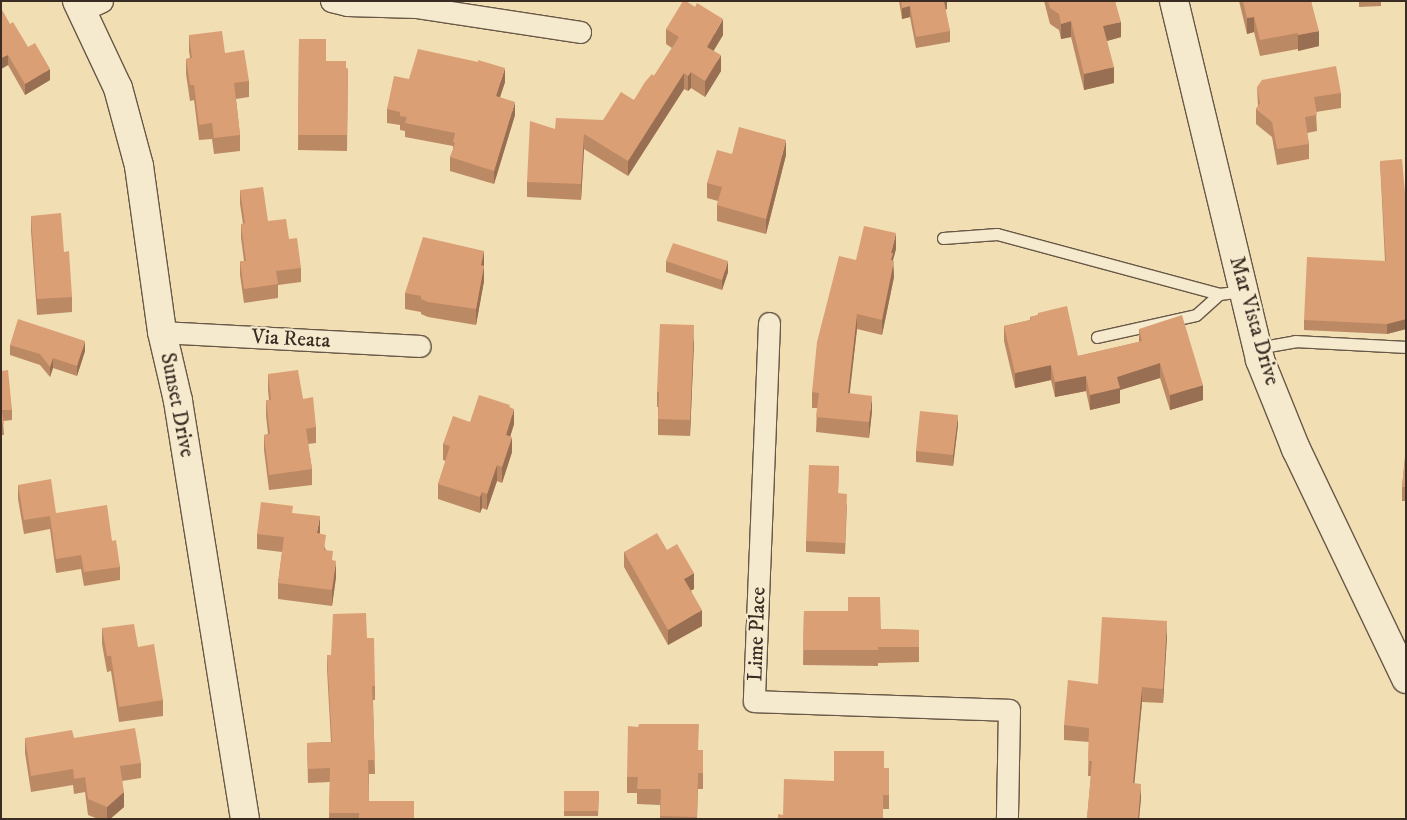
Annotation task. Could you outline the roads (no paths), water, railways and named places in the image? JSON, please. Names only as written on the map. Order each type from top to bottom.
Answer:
[{"type":"main road","name":"Mar Vista Drive","points":[[1174,1],[1231,293],[1258,348],[1296,449],[1406,679]]},
{"type":"main road","name":"Sunset Drive","points":[[87,4],[118,88],[139,166],[162,332],[178,401],[246,819]]},
{"type":"street","points":[[331,1],[347,5],[417,7],[580,32]]},
{"type":"street","name":"Lime Place","points":[[769,323],[754,701],[1009,710],[1007,819]]},
{"type":"street","name":"Via Reata","points":[[162,332],[420,346]]},
{"type":"lane","points":[[943,238],[997,234],[1231,293]]},
{"type":"lane","points":[[1097,337],[1196,314],[1231,293]]},
{"type":"lane","points":[[1258,348],[1295,341],[1406,347]]}]
